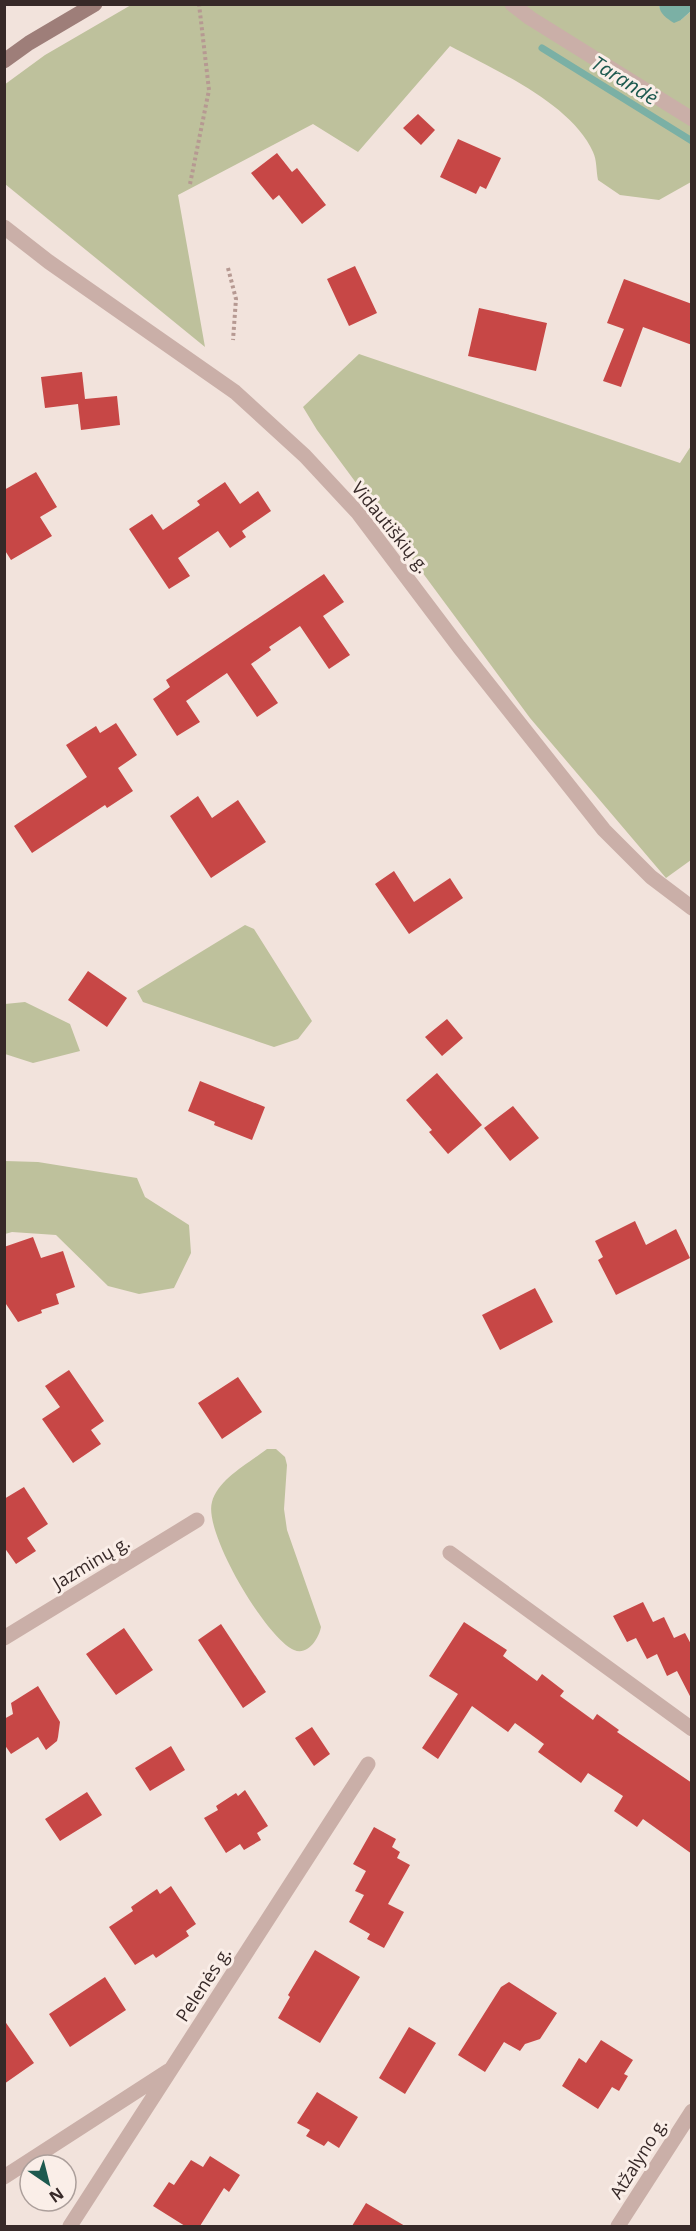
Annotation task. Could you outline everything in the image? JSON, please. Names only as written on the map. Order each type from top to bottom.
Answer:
[{"type":"street","points":[[4,61],[95,4]]},
{"type":"street","points":[[512,4],[530,18],[692,119]]},
{"type":"street","name":"Vidautiškių g.","points":[[4,227],[49,262],[235,392],[306,456],[358,513],[466,656],[604,830],[651,877],[692,908]]},
{"type":"street","name":"Jazminų g.","points":[[4,1638],[197,1520]]},
{"type":"street","points":[[450,1553],[692,1729]]},
{"type":"street","name":"Pelenės g.","points":[[70,2226],[368,1764]]},
{"type":"street","points":[[4,2177],[172,2068]]},
{"type":"street","name":"Atžalyno g.","points":[[618,2226],[692,2110]]},
{"type":"path","points":[[190,184],[209,90],[199,4]]},
{"type":"path","points":[[228,268],[236,299],[233,340]]},
{"type":"green space","points":[[131,5],[659,5],[660,9],[681,20],[691,11],[691,182],[659,200],[620,195],[598,180],[593,152],[583,135],[568,119],[509,77],[450,46],[358,152],[313,124],[178,195],[205,347],[5,184],[4,85],[45,55]]},
{"type":"green space","points":[[359,354],[680,463],[691,446],[691,860],[666,878],[530,718],[317,430],[303,407]]},
{"type":"green space","points":[[245,925],[254,929],[312,1021],[298,1039],[274,1047],[143,1002],[137,991]]},
{"type":"green space","points":[[25,1002],[70,1024],[80,1051],[33,1063],[5,1054],[5,1004]]},
{"type":"green space","points":[[5,1161],[38,1162],[137,1178],[145,1197],[189,1225],[191,1253],[174,1288],[139,1294],[108,1286],[56,1235],[12,1232],[5,1234]]},
{"type":"green space","points":[[267,1449],[276,1449],[285,1457],[287,1465],[284,1509],[287,1530],[321,1627],[312,1645],[299,1651],[282,1641],[253,1606],[227,1559],[217,1536],[212,1516],[212,1502],[221,1486],[235,1472]]},
{"type":"water","points":[[659,5],[691,5],[691,11],[674,23],[664,16]]},
{"type":"building","points":[[418,114],[435,130],[421,145],[403,128]]},
{"type":"building","points":[[458,139],[501,158],[486,189],[480,186],[476,194],[440,177]]},
{"type":"building","points":[[277,153],[292,172],[297,168],[326,205],[302,224],[279,195],[273,200],[251,173]]},
{"type":"building","points":[[355,266],[377,313],[349,326],[327,279]]},
{"type":"building","points":[[624,279],[692,304],[692,345],[643,327],[621,387],[603,381],[624,329],[607,323]]},
{"type":"building","points":[[479,308],[547,323],[536,371],[468,356]]},
{"type":"building","points":[[82,372],[85,399],[117,396],[120,425],[81,430],[78,404],[45,408],[41,377]]},
{"type":"building","points":[[36,472],[57,507],[40,517],[52,536],[11,560],[4,549],[4,490]]},
{"type":"building","points":[[225,482],[240,504],[258,491],[271,511],[242,531],[246,537],[230,548],[218,531],[178,558],[190,576],[169,589],[129,529],[152,514],[163,530],[200,505],[197,501]]},
{"type":"building","points":[[324,574],[344,602],[323,616],[350,655],[329,669],[300,626],[269,647],[271,650],[251,664],[278,703],[257,717],[227,673],[186,701],[200,722],[177,736],[153,699],[170,687],[166,680]]},
{"type":"building","points":[[116,723],[137,755],[118,768],[133,791],[107,808],[105,805],[32,853],[14,826],[87,777],[66,745],[96,726],[100,733]]},
{"type":"building","points":[[198,796],[212,818],[238,800],[266,842],[211,878],[170,816]]},
{"type":"building","points":[[394,871],[414,902],[450,878],[463,898],[409,934],[375,884]]},
{"type":"building","points":[[88,971],[127,998],[107,1027],[68,1000]]},
{"type":"building","points":[[447,1019],[463,1038],[442,1056],[425,1037]]},
{"type":"building","points":[[437,1073],[482,1125],[448,1154],[429,1132],[432,1130],[406,1100]]},
{"type":"building","points":[[200,1081],[265,1107],[252,1140],[214,1125],[215,1122],[188,1111]]},
{"type":"building","points":[[513,1106],[539,1138],[510,1161],[484,1128]]},
{"type":"building","points":[[635,1221],[646,1245],[676,1229],[690,1258],[616,1295],[598,1260],[603,1257],[595,1241]]},
{"type":"building","points":[[33,1237],[41,1258],[63,1251],[75,1287],[56,1294],[59,1304],[18,1322],[4,1301],[4,1247]]},
{"type":"building","points":[[535,1288],[553,1322],[500,1350],[482,1315]]},
{"type":"building","points":[[69,1370],[104,1421],[91,1430],[101,1444],[73,1463],[42,1419],[60,1407],[45,1386]]},
{"type":"building","points":[[238,1377],[262,1412],[222,1439],[198,1403]]},
{"type":"building","points":[[24,1487],[48,1524],[27,1538],[36,1551],[16,1564],[4,1547],[4,1499]]},
{"type":"building","points":[[643,1602],[653,1622],[664,1617],[674,1638],[685,1633],[692,1646],[692,1700],[677,1671],[667,1676],[657,1654],[647,1659],[636,1638],[627,1642],[613,1616]]},
{"type":"building","points":[[464,1622],[507,1650],[503,1656],[537,1681],[542,1674],[564,1691],[560,1696],[593,1720],[597,1714],[619,1730],[617,1732],[692,1783],[692,1854],[643,1819],[637,1827],[614,1811],[623,1796],[588,1773],[581,1783],[538,1752],[544,1744],[515,1723],[508,1732],[472,1706],[438,1759],[422,1748],[458,1694],[429,1676]]},
{"type":"building","points":[[221,1624],[266,1692],[243,1708],[198,1640]]},
{"type":"building","points":[[124,1628],[153,1670],[116,1695],[86,1654]]},
{"type":"building","points":[[38,1686],[60,1722],[57,1741],[46,1750],[38,1737],[11,1754],[4,1744],[4,1719],[13,1714],[11,1703]]},
{"type":"building","points":[[312,1727],[330,1754],[314,1766],[295,1738]]},
{"type":"building","points":[[171,1746],[185,1770],[150,1791],[135,1768]]},
{"type":"building","points":[[245,1790],[268,1826],[257,1833],[261,1840],[244,1850],[240,1844],[226,1853],[204,1818],[218,1810],[216,1806],[236,1793],[238,1796]]},
{"type":"building","points":[[87,1792],[102,1815],[60,1841],[45,1819]]},
{"type":"building","points":[[374,1827],[396,1839],[392,1847],[400,1852],[397,1858],[410,1865],[388,1904],[404,1912],[384,1948],[367,1939],[370,1934],[349,1922],[364,1895],[355,1891],[366,1871],[353,1864]]},
{"type":"building","points":[[171,1886],[196,1924],[186,1931],[189,1936],[156,1958],[153,1954],[135,1965],[109,1927],[133,1911],[131,1907],[157,1889],[160,1894]]},
{"type":"building","points":[[315,1950],[360,1977],[320,2043],[278,2018],[290,1997],[288,1995]]},
{"type":"building","points":[[105,1977],[126,2010],[70,2047],[49,2014]]},
{"type":"building","points":[[509,1982],[557,2013],[540,2039],[525,2044],[520,2051],[504,2042],[485,2072],[458,2055],[501,1987]]},
{"type":"building","points":[[4,2020],[34,2063],[4,2084]]},
{"type":"building","points":[[409,2027],[436,2043],[405,2094],[379,2078]]},
{"type":"building","points":[[601,2040],[633,2060],[624,2074],[628,2076],[619,2091],[612,2087],[598,2109],[562,2086],[579,2058],[586,2063]]},
{"type":"building","points":[[317,2092],[358,2117],[339,2148],[328,2141],[324,2146],[306,2136],[310,2130],[297,2123]]},
{"type":"building","points":[[210,2156],[240,2175],[229,2192],[224,2188],[200,2226],[185,2226],[153,2206],[169,2182],[174,2185],[191,2160],[203,2167]]},
{"type":"building","points":[[366,2203],[405,2226],[352,2226]]},
{"type":"waterway","name":"Tarandė","points":[[542,48],[692,141]]}]
